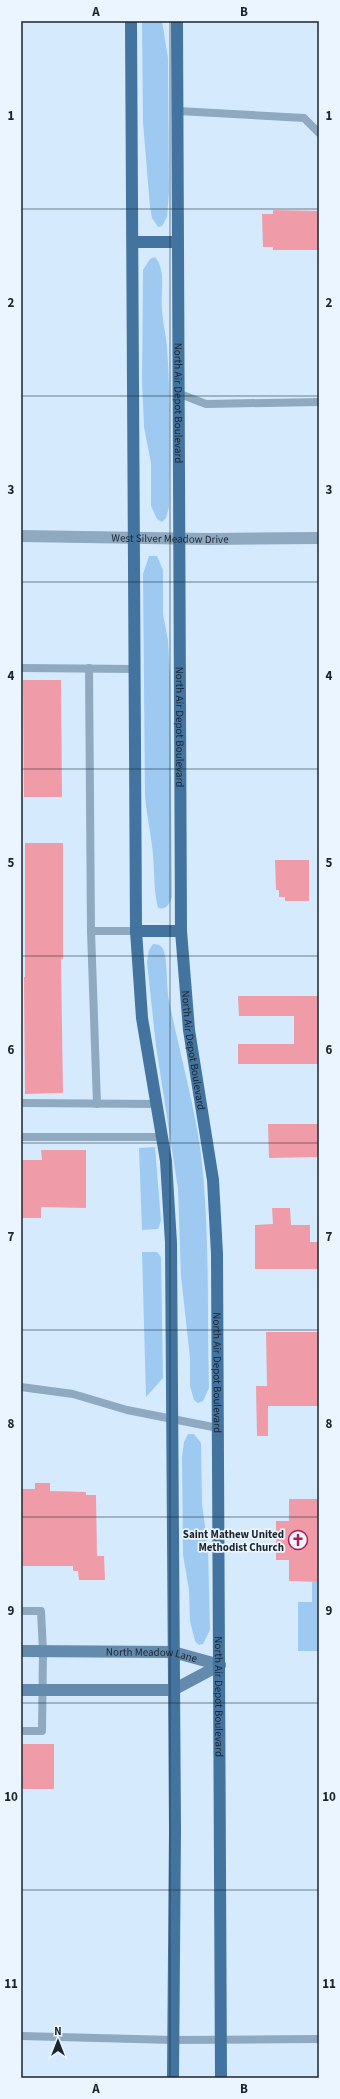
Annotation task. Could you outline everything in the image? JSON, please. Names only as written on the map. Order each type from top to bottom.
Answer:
[{"type":"main road","points":[[131,21],[136,931],[142,1018],[166,1162],[171,1243],[175,1829],[173,2078]]},
{"type":"main road","name":"North Air Depot Boulevard","points":[[177,21],[182,931],[189,1030],[209,1151],[215,1209],[220,1665],[221,2078]]},
{"type":"main road","points":[[133,242],[178,242]]},
{"type":"main road","points":[[136,931],[182,931]]},
{"type":"street","name":"West Silver Meadow Drive","points":[[21,536],[180,537],[209,539],[319,538]]},
{"type":"street","name":"North Meadow Lane","points":[[21,1651],[173,1652],[220,1665]]},
{"type":"street","name":"North Meadow Lane","points":[[21,1690],[173,1690],[220,1665]]},
{"type":"lane","points":[[178,111],[304,118],[319,133]]},
{"type":"lane","points":[[180,394],[206,404],[319,402]]},
{"type":"lane","points":[[21,668],[135,669]]},
{"type":"lane","points":[[89,668],[91,931],[98,1104]]},
{"type":"lane","points":[[91,931],[136,931]]},
{"type":"lane","points":[[21,1103],[156,1104]]},
{"type":"lane","points":[[21,1137],[162,1137]]},
{"type":"lane","points":[[21,1387],[73,1394],[127,1410],[218,1428]]},
{"type":"lane","points":[[21,1611],[41,1611],[43,1651],[42,1731],[21,1731]]},
{"type":"lane","points":[[21,2036],[173,2040],[319,2039]]},
{"type":"shaded area","points":[[142,21],[162,21],[168,58],[169,193],[167,217],[162,226],[158,227],[152,218],[150,207],[143,122]]},
{"type":"shaded area","points":[[155,257],[159,263],[162,275],[162,311],[167,347],[169,387],[169,507],[166,518],[162,522],[157,519],[151,506],[151,463],[144,427],[142,380],[143,270],[150,259]]},
{"type":"shaded area","points":[[149,556],[157,556],[163,570],[163,614],[168,640],[170,675],[172,897],[170,902],[164,908],[158,908],[156,900],[153,854],[145,794],[143,574]]},
{"type":"shaded area","points":[[153,944],[161,947],[165,953],[169,1000],[198,1135],[204,1183],[207,1242],[209,1388],[203,1401],[198,1403],[194,1400],[190,1386],[190,1358],[181,1276],[178,1189],[156,1046],[147,962],[149,950]]},
{"type":"shaded area","points":[[155,1147],[161,1221],[158,1229],[142,1230],[139,1148]]},
{"type":"shaded area","points":[[142,1252],[157,1252],[161,1257],[163,1378],[146,1397]]},
{"type":"shaded area","points":[[188,1434],[194,1434],[201,1443],[202,1504],[208,1548],[210,1630],[203,1644],[199,1645],[195,1641],[190,1621],[189,1590],[183,1555],[182,1457],[184,1442]]},
{"type":"shaded area","points":[[312,1582],[319,1582],[319,1651],[298,1651],[298,1602],[312,1602]]},
{"type":"building","points":[[273,210],[319,211],[319,250],[273,250],[273,247],[263,247],[262,214],[273,214]]},
{"type":"building","points":[[23,680],[61,680],[62,797],[24,797]]},
{"type":"building","points":[[25,843],[63,843],[63,959],[61,959],[63,1093],[25,1094]]},
{"type":"building","points":[[275,860],[309,860],[309,901],[285,901],[285,897],[279,897],[279,890],[276,890]]},
{"type":"building","points":[[238,996],[319,996],[319,1064],[238,1064],[238,1044],[294,1044],[294,1016],[239,1016]]},
{"type":"building","points":[[268,1124],[319,1124],[319,1157],[269,1158]]},
{"type":"building","points":[[41,1150],[86,1150],[86,1208],[41,1207],[41,1218],[21,1218],[21,1160],[42,1160]]},
{"type":"building","points":[[272,1208],[290,1208],[291,1225],[310,1225],[310,1242],[319,1242],[319,1269],[255,1269],[255,1225],[273,1224]]},
{"type":"building","points":[[266,1332],[319,1332],[319,1406],[268,1406],[268,1436],[257,1436],[256,1386],[267,1386]]},
{"type":"building","points":[[35,1483],[50,1483],[50,1491],[86,1492],[86,1495],[96,1495],[97,1556],[104,1556],[105,1580],[79,1580],[78,1571],[73,1571],[73,1566],[21,1566],[21,1489],[35,1489]]},
{"type":"building","name":"Saint Mathew United Methodist Church","points":[[289,1499],[319,1499],[319,1582],[289,1581],[289,1560],[276,1560],[276,1521],[289,1521]]},
{"type":"building","points":[[21,1744],[54,1744],[54,1789],[21,1789]]},
{"type":"place","name":"Saint Mathew United Methodist Church","points":[[298,1540]]}]
